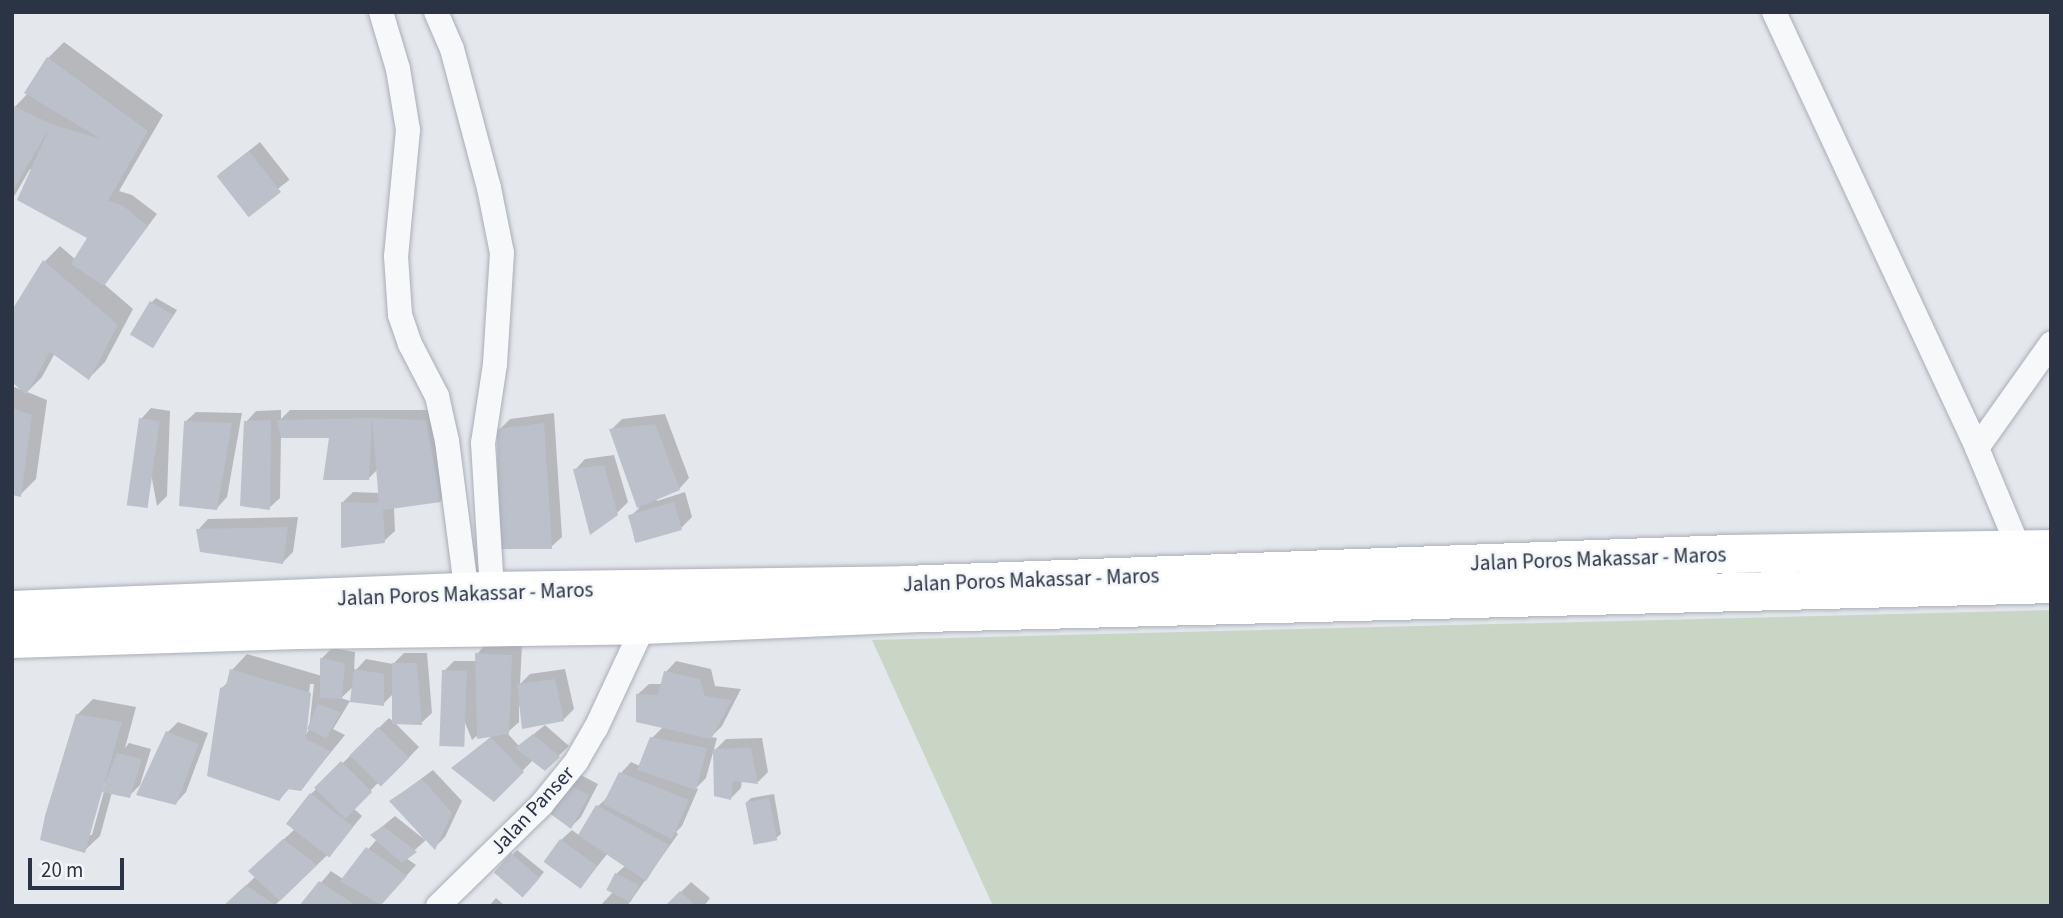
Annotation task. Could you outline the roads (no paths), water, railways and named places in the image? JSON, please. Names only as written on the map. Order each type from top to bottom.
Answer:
[{"type":"highway","name":"Jalan Poros Makassar - Maros","points":[[12,610],[480,592],[905,585],[1801,553],[2035,549]]},
{"type":"highway","points":[[1801,553],[1803,590]]},
{"type":"highway","name":"Jalan Poros Makassar - Maros","points":[[12,639],[298,630],[644,625],[923,613],[2051,584]]},
{"type":"street","points":[[381,12],[398,69],[408,130],[396,256],[400,315],[410,344],[437,396],[480,592]]},
{"type":"street","points":[[436,12],[452,49],[489,188],[502,253],[495,364],[484,443],[480,592]]},
{"type":"street","points":[[1774,12],[1977,448],[2035,549]]},
{"type":"street","points":[[1977,448],[2051,344]]},
{"type":"street","name":"Jalan Panser","points":[[438,906],[542,804],[576,762],[596,728],[644,625]]}]
